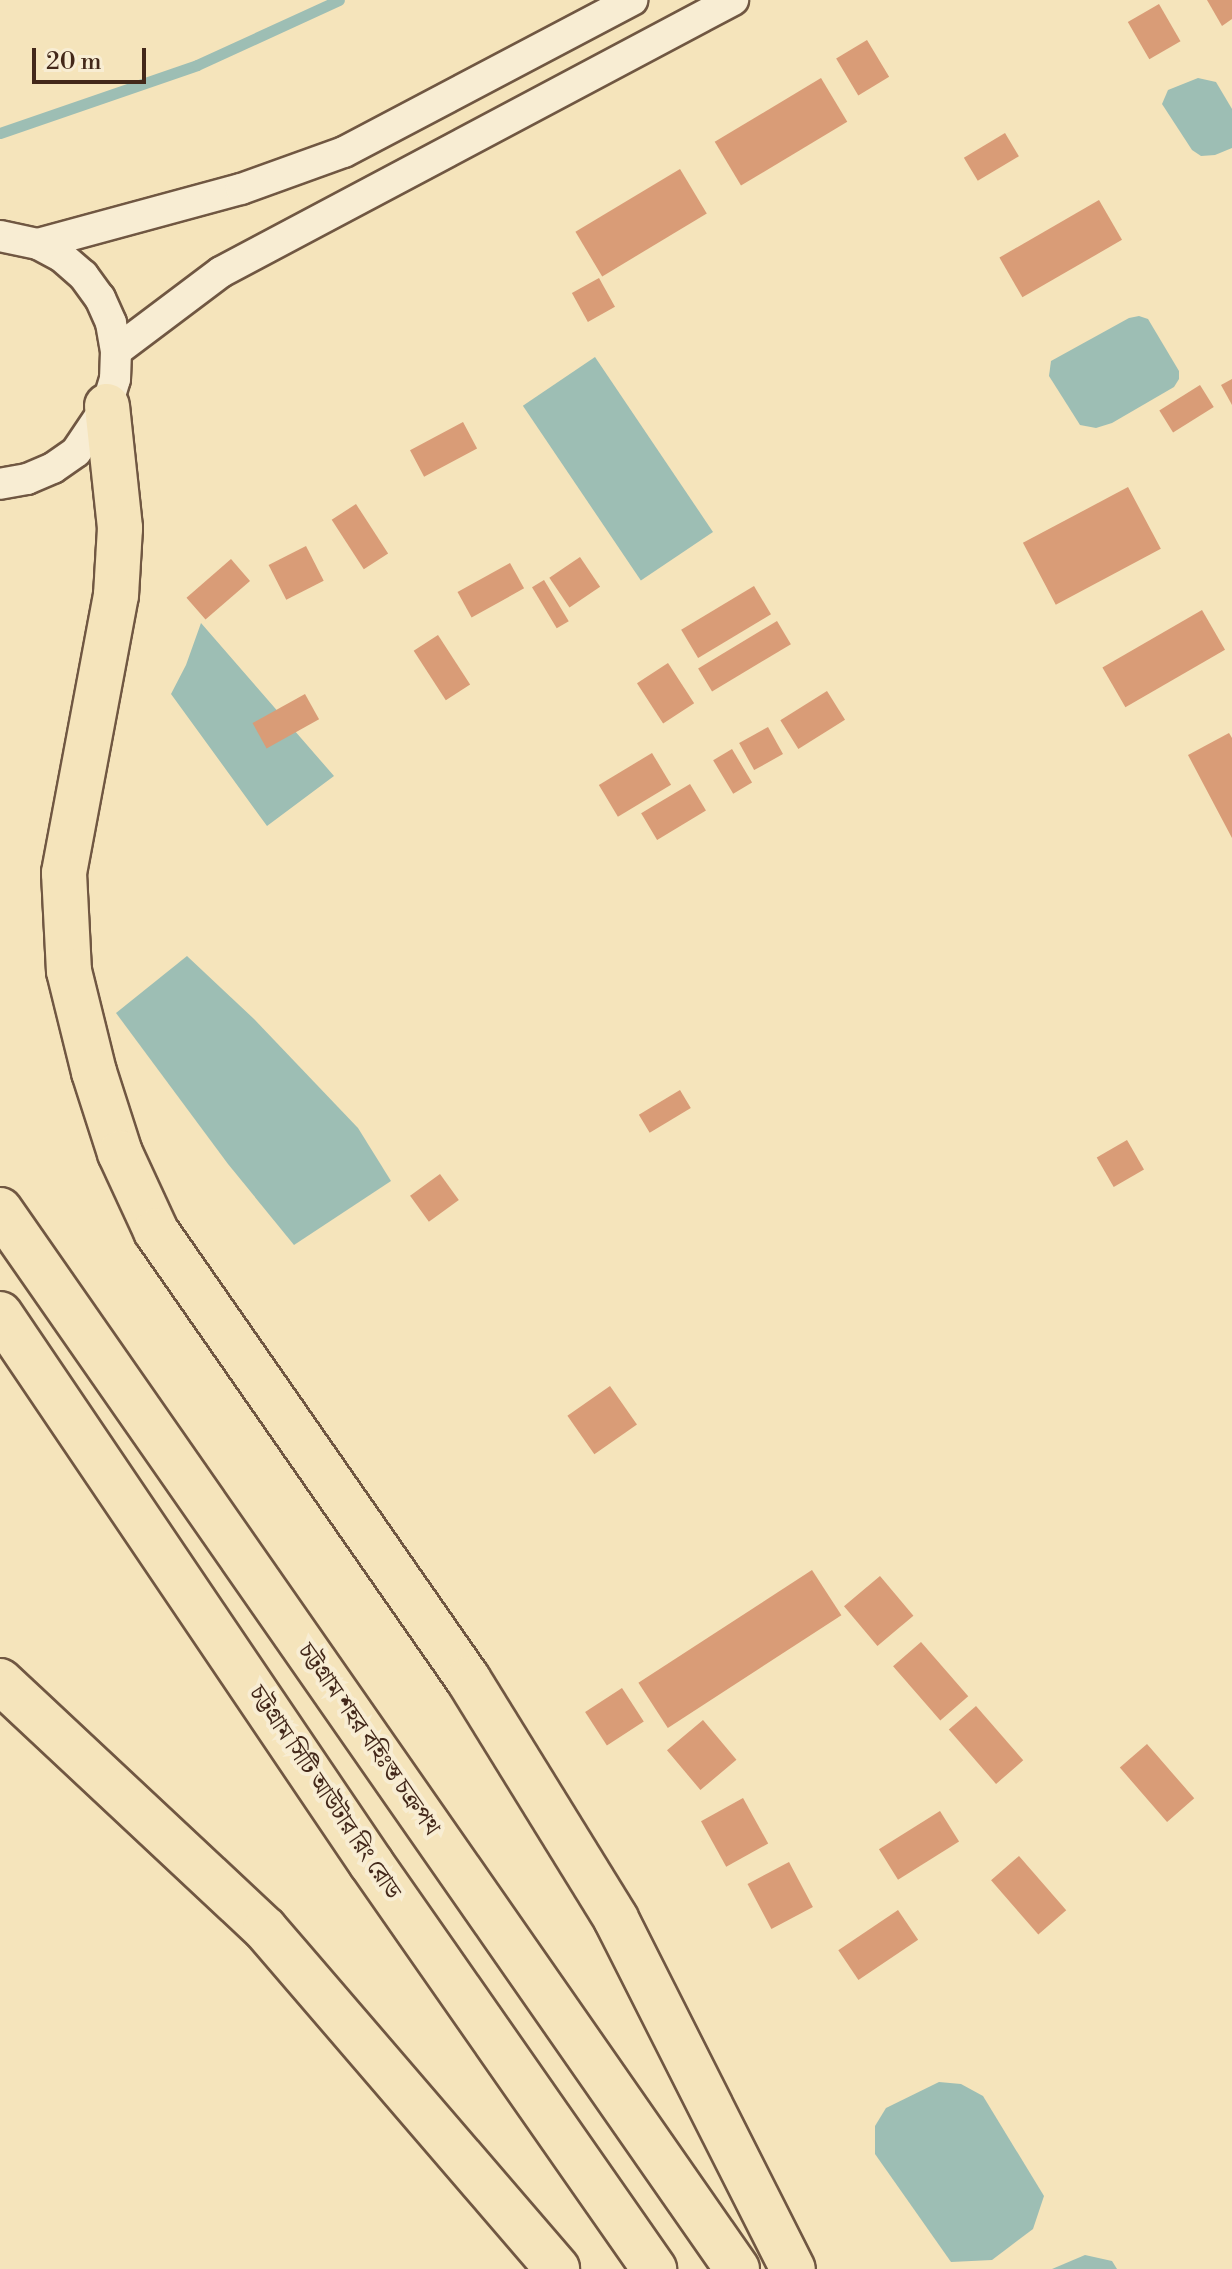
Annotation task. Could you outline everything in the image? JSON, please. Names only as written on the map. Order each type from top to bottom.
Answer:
[{"type":"main road","points":[[107,406],[120,528],[116,595],[64,873],[69,971],[94,1072],[120,1153],[156,1231],[468,1679],[616,1919],[793,2269]]},
{"type":"main road","name":"চট্টগ্রাম শহর বহিঃস্ত চক্রপথ","points":[[0,1210],[737,2269]]},
{"type":"main road","name":"চট্টগ্রাম সিটি আউটার রিং রোড","points":[[0,1314],[371,1863],[654,2269]]},
{"type":"main road","points":[[0,1681],[265,1929],[557,2269]]},
{"type":"street","points":[[38,244],[241,189],[344,152],[632,0]]},
{"type":"street","points":[[116,351],[221,272],[733,0]]},
{"type":"street","points":[[0,236],[38,244],[62,257],[92,287],[111,323],[116,351],[115,379],[107,406],[76,452],[27,479],[0,484]]},
{"type":"water","points":[[1198,78],[1216,82],[1232,109],[1232,148],[1215,155],[1201,156],[1192,150],[1162,104],[1168,90]]},
{"type":"water","points":[[1139,316],[1148,319],[1179,371],[1179,379],[1174,387],[1112,423],[1096,428],[1080,425],[1049,376],[1051,361],[1129,318]]},
{"type":"water","points":[[595,357],[713,532],[641,581],[523,406]]},
{"type":"water","points":[[201,623],[334,776],[267,826],[171,694],[186,665]]},
{"type":"water","points":[[187,956],[254,1019],[358,1128],[391,1181],[294,1245],[228,1164],[116,1013]]},
{"type":"water","points":[[939,2082],[961,2084],[983,2096],[1044,2196],[1033,2229],[992,2260],[951,2262],[875,2154],[875,2126],[886,2108]]},
{"type":"water","points":[[1085,2255],[1112,2261],[1117,2269],[1052,2269]]},
{"type":"building","points":[[1207,0],[1232,0],[1232,19],[1222,26]]},
{"type":"building","points":[[1159,4],[1180,41],[1149,59],[1128,22]]},
{"type":"building","points":[[867,40],[889,77],[858,95],[836,59]]},
{"type":"building","points":[[821,78],[847,122],[741,186],[715,142]]},
{"type":"building","points":[[1005,133],[1019,156],[978,181],[964,158]]},
{"type":"building","points":[[680,169],[707,214],[602,276],[575,232]]},
{"type":"building","points":[[1099,200],[1122,240],[1022,297],[999,258]]},
{"type":"building","points":[[599,278],[615,307],[588,322],[572,293]]},
{"type":"building","points":[[1232,379],[1232,405],[1221,385]]},
{"type":"building","points":[[1200,385],[1214,407],[1173,432],[1159,410]]},
{"type":"building","points":[[463,422],[477,448],[424,477],[410,450]]},
{"type":"building","points":[[1128,487],[1161,549],[1056,605],[1023,543]]},
{"type":"building","points":[[356,504],[388,553],[364,569],[332,520]]},
{"type":"building","points":[[306,546],[324,581],[286,600],[269,565]]},
{"type":"building","points":[[580,557],[600,587],[569,608],[549,578]]},
{"type":"building","points":[[231,559],[250,581],[205,620],[186,598]]},
{"type":"building","points":[[510,563],[524,588],[472,617],[458,592]]},
{"type":"building","points":[[544,580],[569,621],[557,628],[532,587]]},
{"type":"building","points":[[754,586],[771,614],[698,658],[681,630]]},
{"type":"building","points":[[1202,610],[1225,650],[1125,707],[1102,668]]},
{"type":"building","points":[[777,621],[791,644],[712,692],[698,668]]},
{"type":"building","points":[[438,635],[470,684],[446,700],[414,651]]},
{"type":"building","points":[[668,663],[694,703],[663,723],[637,683]]},
{"type":"building","points":[[827,691],[845,720],[798,749],[780,720]]},
{"type":"building","points":[[305,694],[319,719],[267,748],[253,723]]},
{"type":"building","points":[[768,727],[783,754],[754,770],[739,743]]},
{"type":"building","points":[[1229,733],[1232,738],[1232,838],[1188,755]]},
{"type":"building","points":[[732,749],[752,782],[733,794],[713,760]]},
{"type":"building","points":[[652,753],[671,785],[618,817],[599,785]]},
{"type":"building","points":[[690,784],[706,811],[657,840],[641,813]]},
{"type":"building","points":[[680,1090],[691,1108],[650,1133],[639,1115]]},
{"type":"building","points":[[1127,1140],[1144,1169],[1114,1187],[1097,1158]]},
{"type":"building","points":[[440,1174],[459,1200],[429,1222],[410,1196]]},
{"type":"building","points":[[610,1386],[637,1425],[594,1454],[567,1416]]},
{"type":"building","points":[[812,1570],[841,1615],[668,1728],[638,1683]]},
{"type":"building","points":[[880,1576],[913,1616],[877,1646],[844,1606]]},
{"type":"building","points":[[921,1642],[968,1696],[940,1721],[893,1666]]},
{"type":"building","points":[[622,1688],[644,1722],[607,1746],[585,1712]]},
{"type":"building","points":[[976,1706],[1023,1760],[996,1784],[949,1730]]},
{"type":"building","points":[[703,1720],[736,1760],[700,1790],[667,1750]]},
{"type":"building","points":[[1147,1744],[1194,1798],[1167,1822],[1120,1768]]},
{"type":"building","points":[[743,1798],[768,1843],[726,1867],[701,1821]]},
{"type":"building","points":[[940,1811],[959,1842],[898,1880],[879,1849]]},
{"type":"building","points":[[1019,1856],[1066,1910],[1038,1935],[991,1880]]},
{"type":"building","points":[[789,1862],[813,1907],[771,1929],[748,1884]]},
{"type":"building","points":[[898,1910],[918,1940],[858,1980],[838,1950]]},
{"type":"waterway","points":[[0,133],[197,65],[339,0]]}]
